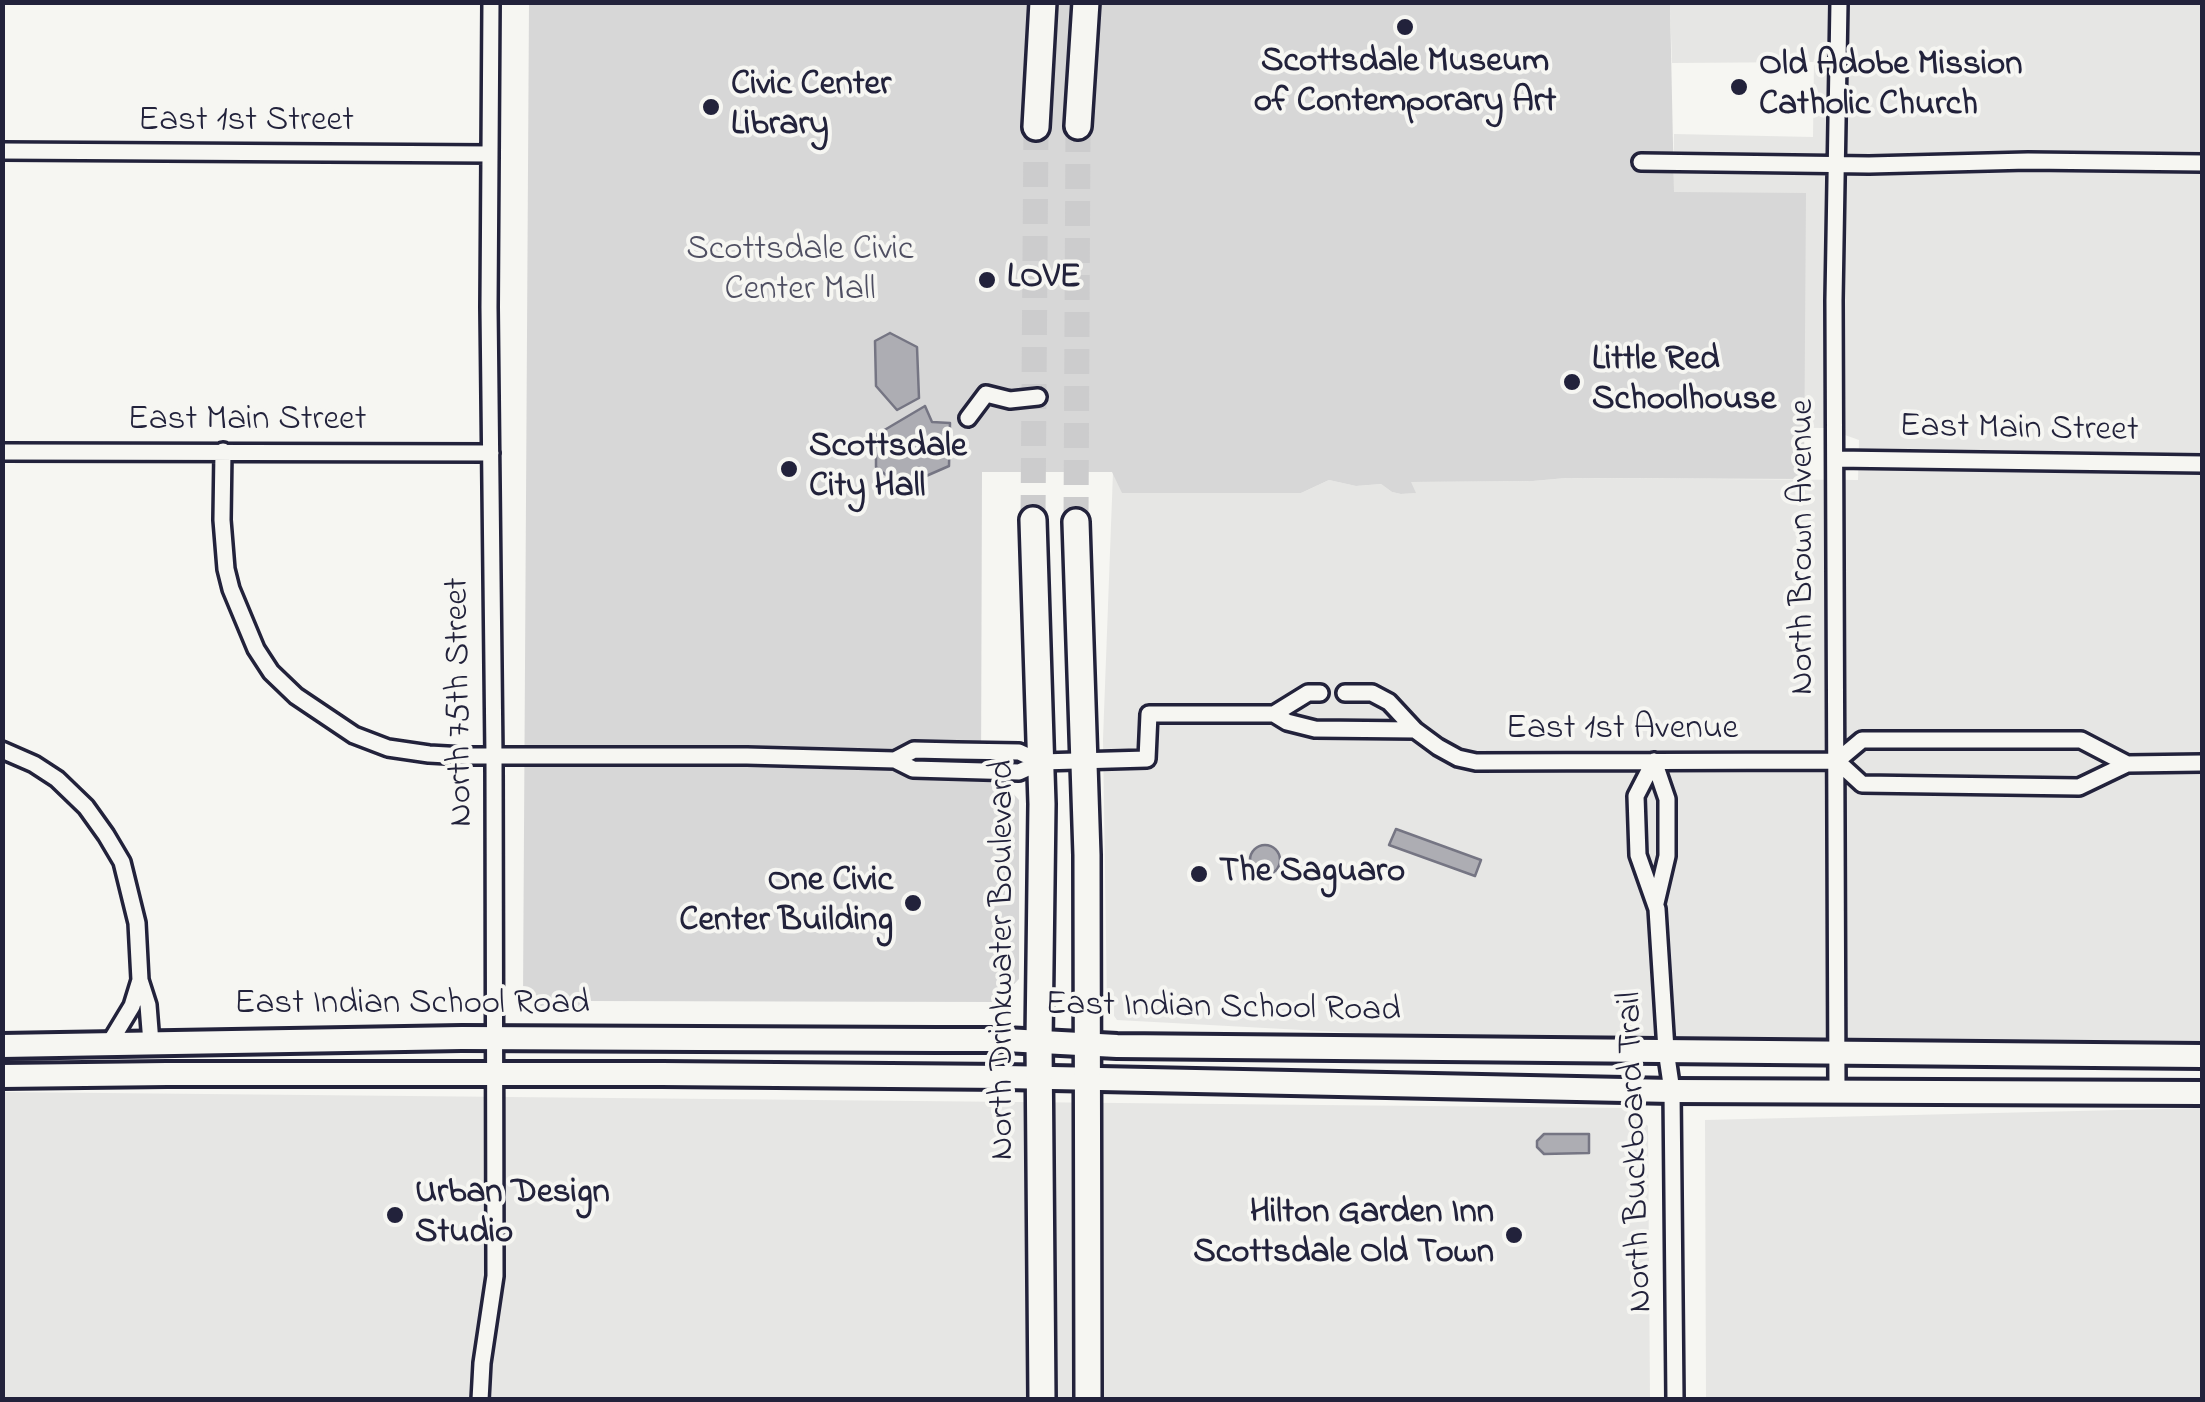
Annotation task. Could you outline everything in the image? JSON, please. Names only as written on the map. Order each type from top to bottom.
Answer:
[{"type":"main road","points":[[1036,126],[1043,2]]},
{"type":"main road","points":[[1078,126],[1086,2]]},
{"type":"main road","name":"North Drinkwater Boulevard","points":[[1033,520],[1041,762],[1042,1400]]},
{"type":"main road","points":[[1076,522],[1085,759],[1088,1400]]},
{"type":"main road","name":"East Indian School Road","points":[[2,1046],[495,1038],[2202,1056]]},
{"type":"main road","name":"East Indian School Road","points":[[2,1076],[495,1073],[1672,1091],[2202,1093]]},
{"type":"street","name":"North 75th Street","points":[[480,1400],[495,1276],[490,2]]},
{"type":"street","name":"North Brown Avenue","points":[[1838,2],[1834,300],[1838,1092]]},
{"type":"street","name":"East 1st Street","points":[[2,151],[490,154]]},
{"type":"street","points":[[1640,162],[2202,163]]},
{"type":"street","points":[[968,418],[986,394],[1010,400],[1038,398]]},
{"type":"street","points":[[223,451],[226,569],[256,649],[271,672],[296,696],[354,734],[388,748],[494,756],[895,760],[914,750],[988,751],[1019,752],[1041,762],[1147,759],[1148,714],[1274,714],[1287,722],[1315,729],[1415,730]]},
{"type":"street","name":"East Main Street","points":[[2,452],[491,453]]},
{"type":"street","name":"East Main Street","points":[[1835,458],[2202,464]]},
{"type":"street","points":[[1274,714],[1308,693],[1320,693]]},
{"type":"street","name":"East 1st Avenue","points":[[1345,693],[1372,693],[1389,702],[1438,748],[1476,762],[1837,761],[1862,740],[2081,740],[2127,764]]},
{"type":"street","points":[[2,750],[34,764],[86,806],[122,862],[137,922],[140,980],[148,1006],[151,1043]]},
{"type":"street","name":"North Buckboard Trail","points":[[1654,760],[1667,798],[1667,856],[1656,903]]},
{"type":"street","name":"North Buckboard Trail","points":[[1654,760],[1636,796],[1638,855],[1656,903],[1672,1091],[1674,1400]]},
{"type":"street","name":"East 1st Avenue","points":[[1837,761],[1862,784],[2079,787],[2127,764],[2202,763]]},
{"type":"street","points":[[109,1044],[132,1006],[140,980]]},
{"type":"shaded area","points":[[1511,3],[2202,3],[2202,1046],[1731,1037],[1469,1039],[1117,1020],[1107,1006],[1103,739],[1113,472],[1301,493],[1329,480],[1356,486],[1381,484],[1401,494],[1415,493],[1410,482],[1566,478],[1858,480],[1859,440],[1825,428],[1671,427],[1674,134],[1813,137],[1814,62],[1672,63],[1670,5]]},
{"type":"shaded area","points":[[890,333],[917,347],[919,398],[897,410],[876,386],[875,341]]},
{"type":"shaded area","points":[[925,406],[932,422],[950,423],[949,466],[901,487],[876,467],[876,435]]},
{"type":"shaded area","points":[[1396,829],[1481,860],[1475,876],[1389,845]]},
{"type":"shaded area","points":[[1265,845],[1279,854],[1280,860],[1271,874],[1265,875],[1251,866],[1250,860],[1259,846]]},
{"type":"shaded area","points":[[3,1092],[1627,1108],[1648,1126],[1650,1399],[3,1400]]},
{"type":"shaded area","points":[[2202,1108],[2202,1399],[1706,1399],[1705,1120]]},
{"type":"shaded area","points":[[1544,1134],[1589,1134],[1589,1153],[1544,1154],[1537,1141]]},
{"type":"green space","name":"Scottsdale Civic Center Mall","points":[[529,3],[1670,3],[1674,192],[1806,193],[1804,479],[1411,482],[1416,493],[1401,494],[1381,484],[1356,486],[1329,480],[1301,493],[1122,493],[1112,472],[982,472],[981,777],[999,778],[1019,800],[1019,979],[997,1002],[587,1001],[586,1010],[535,1009],[523,994]]},
{"type":"tunnel","points":[[1076,522],[1078,126]]},
{"type":"tunnel","points":[[1033,520],[1036,127]]},
{"type":"place","name":"Scottsdale Museum of Contemporary Art","points":[[1405,27]]},
{"type":"place","name":"Old Adobe Mission Catholic Church","points":[[1739,87]]},
{"type":"place","name":"Civic Center Library","points":[[711,107]]},
{"type":"place","name":"LOVE","points":[[987,280]]},
{"type":"place","name":"Little Red Schoolhouse","points":[[1572,382]]},
{"type":"place","name":"Scottsdale City Hall","points":[[789,469]]},
{"type":"place","name":"The Saguaro","points":[[1199,874]]},
{"type":"place","name":"One Civic Center Building","points":[[913,903]]},
{"type":"place","name":"Urban Design Studio","points":[[395,1215]]},
{"type":"place","name":"Hilton Garden Inn Scottsdale Old Town","points":[[1514,1235]]}]
